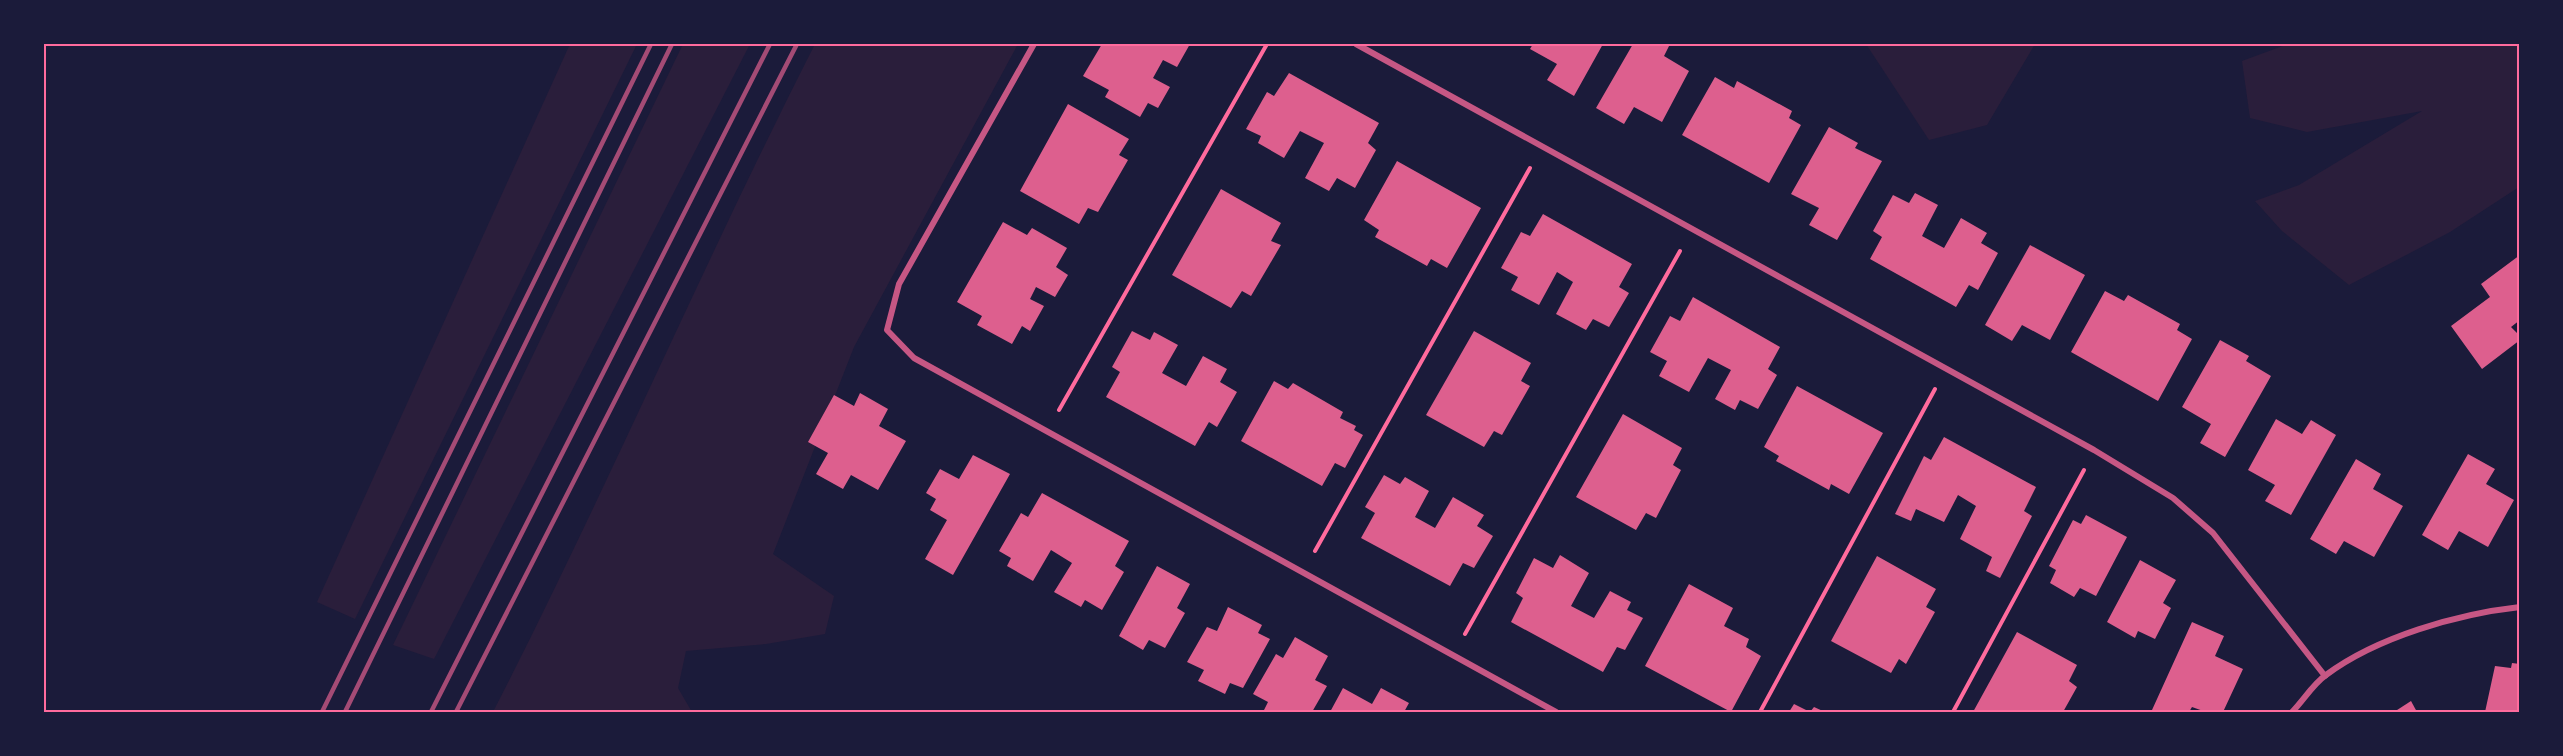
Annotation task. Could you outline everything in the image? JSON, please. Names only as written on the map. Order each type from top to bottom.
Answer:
[{"type":"street","points":[[1034,44],[898,284],[887,330],[914,358],[1556,712]]},
{"type":"street","points":[[1356,44],[2094,450],[2173,498],[2213,533],[2325,675]]},
{"type":"street","points":[[2292,712],[2325,675],[2366,652],[2424,627],[2480,611],[2520,607]]},
{"type":"path","points":[[1047,432],[1267,44]]},
{"type":"path","points":[[1303,573],[1542,146]]},
{"type":"path","points":[[1452,656],[1692,230]]},
{"type":"path","points":[[1760,712],[1946,369]]},
{"type":"path","points":[[1953,712],[2094,450]]},
{"type":"shaded area","points":[[570,44],[637,44],[355,619],[317,602]]},
{"type":"shaded area","points":[[683,44],[750,44],[434,659],[393,645]]},
{"type":"shaded area","points":[[815,44],[1018,44],[854,347],[773,554],[834,596],[825,634],[766,644],[686,651],[678,688],[692,712],[493,712],[535,629],[733,210]]},
{"type":"shaded area","points":[[1866,44],[2035,44],[1987,125],[1929,140]]},
{"type":"shaded area","points":[[2288,44],[2519,44],[2519,187],[2450,232],[2349,285],[2282,231],[2255,201],[2299,185],[2422,111],[2307,132],[2250,118],[2242,61]]},
{"type":"building","points":[[1102,44],[1190,44],[1177,67],[1163,60],[1153,78],[1170,87],[1158,108],[1148,103],[1140,117],[1105,97],[1109,90],[1083,76]]},
{"type":"building","points":[[1533,44],[1603,44],[1574,96],[1547,80],[1557,64],[1530,49]]},
{"type":"building","points":[[1633,44],[1670,44],[1664,56],[1689,71],[1662,122],[1634,107],[1624,124],[1596,108]]},
{"type":"building","points":[[1289,73],[1379,123],[1368,143],[1376,150],[1355,188],[1337,178],[1329,191],[1305,178],[1324,143],[1300,131],[1284,158],[1258,143],[1261,136],[1246,129],[1267,92],[1274,96]]},
{"type":"building","points":[[1715,77],[1734,88],[1737,81],[1792,111],[1789,118],[1801,125],[1769,183],[1682,135]]},
{"type":"building","points":[[1068,104],[1129,139],[1119,155],[1128,160],[1098,212],[1088,208],[1079,224],[1020,191]]},
{"type":"building","points":[[1829,127],[1858,143],[1855,148],[1882,161],[1837,240],[1809,225],[1819,208],[1791,194]]},
{"type":"building","points":[[1397,161],[1481,208],[1447,268],[1431,259],[1427,266],[1375,237],[1379,230],[1364,220]]},
{"type":"building","points":[[1221,189],[1281,223],[1271,241],[1281,245],[1251,296],[1242,291],[1231,308],[1172,275]]},
{"type":"building","points":[[1915,193],[1938,205],[1922,236],[1944,248],[1961,218],[1987,233],[1981,243],[1998,253],[1978,290],[1969,285],[1956,307],[1870,259],[1882,237],[1873,231],[1893,195],[1909,203]]},
{"type":"building","points":[[1543,214],[1632,264],[1619,287],[1629,293],[1609,327],[1593,319],[1586,330],[1556,314],[1573,282],[1557,272],[1539,305],[1511,290],[1518,277],[1501,268],[1521,232],[1530,236]]},
{"type":"building","points":[[1003,222],[1027,235],[1032,228],[1067,248],[1056,267],[1068,275],[1055,297],[1036,287],[1030,299],[1044,306],[1030,331],[1022,326],[1012,344],[977,325],[982,316],[957,302]]},
{"type":"building","points":[[2030,245],[2085,275],[2050,340],[2022,325],[2012,341],[1985,325]]},
{"type":"building","points":[[2520,255],[2520,320],[2511,327],[2520,336],[2520,340],[2482,369],[2451,326],[2490,297],[2481,284]]},
{"type":"building","points":[[2105,291],[2124,301],[2128,295],[2180,324],[2177,330],[2192,339],[2158,401],[2071,352]]},
{"type":"building","points":[[1693,297],[1780,347],[1768,369],[1777,375],[1758,409],[1740,400],[1735,410],[1715,399],[1731,370],[1708,358],[1689,392],[1659,376],[1667,361],[1650,352],[1670,316],[1680,321]]},
{"type":"building","points":[[1132,331],[1150,340],[1154,332],[1178,345],[1162,373],[1186,386],[1203,356],[1227,369],[1220,382],[1237,392],[1217,427],[1209,422],[1195,446],[1106,397],[1120,372],[1112,367]]},
{"type":"building","points":[[1474,331],[1531,363],[1521,381],[1530,386],[1502,435],[1494,431],[1484,447],[1426,415]]},
{"type":"building","points":[[2220,340],[2249,356],[2246,361],[2271,376],[2225,457],[2200,443],[2211,424],[2182,407]]},
{"type":"building","points":[[1274,381],[1288,389],[1293,383],[1343,412],[1340,418],[1356,426],[1354,430],[1363,435],[1345,468],[1335,463],[1322,486],[1241,441]]},
{"type":"building","points":[[1797,386],[1883,433],[1849,494],[1831,484],[1829,490],[1776,461],[1779,456],[1764,447]]},
{"type":"building","points":[[860,393],[888,409],[879,426],[906,441],[878,490],[851,475],[843,489],[816,474],[828,453],[808,442],[834,395],[854,406]]},
{"type":"building","points":[[1623,414],[1682,448],[1673,465],[1681,470],[1656,518],[1646,513],[1636,530],[1576,497]]},
{"type":"building","points":[[2276,419],[2302,434],[2311,420],[2336,435],[2291,515],[2265,501],[2275,485],[2248,470]]},
{"type":"building","points":[[1944,437],[2036,487],[2024,511],[2032,516],[2000,578],[1986,571],[1992,557],[1960,539],[1976,506],[1958,495],[1944,522],[1916,509],[1911,521],[1895,514],[1924,456],[1931,460]]},
{"type":"building","points":[[2468,454],[2495,469],[2486,484],[2514,500],[2488,547],[2459,531],[2448,550],[2422,535]]},
{"type":"building","points":[[973,455],[1010,474],[953,575],[925,559],[947,520],[930,510],[936,499],[926,493],[940,469],[959,479]]},
{"type":"building","points":[[2356,459],[2381,474],[2373,489],[2403,506],[2374,557],[2344,541],[2336,554],[2310,539]]},
{"type":"building","points":[[1384,475],[1400,484],[1405,477],[1429,491],[1415,517],[1435,528],[1453,497],[1484,515],[1477,526],[1493,536],[1474,568],[1463,563],[1450,586],[1361,538],[1375,513],[1365,507]]},
{"type":"building","points":[[1042,493],[1129,541],[1115,566],[1124,572],[1102,610],[1085,600],[1081,607],[1054,592],[1072,563],[1051,550],[1033,581],[1007,566],[1011,558],[999,551],[1021,513],[1028,517]]},
{"type":"building","points":[[2086,515],[2127,537],[2096,596],[2080,588],[2074,597],[2050,583],[2056,570],[2049,566],[2073,520],[2081,524]]},
{"type":"building","points":[[1560,555],[1589,573],[1571,606],[1594,618],[1610,591],[1631,602],[1627,610],[1643,618],[1625,650],[1617,647],[1603,672],[1511,622],[1523,598],[1516,593],[1534,558],[1553,568]]},
{"type":"building","points":[[1877,556],[1936,589],[1926,607],[1935,612],[1906,664],[1899,659],[1891,673],[1831,641]]},
{"type":"building","points":[[2140,560],[2176,580],[2163,603],[2171,608],[2155,639],[2138,631],[2135,638],[2107,622]]},
{"type":"building","points":[[1157,566],[1190,584],[1177,608],[1185,613],[1165,648],[1149,640],[1143,650],[1119,636]]},
{"type":"building","points":[[1689,584],[1733,608],[1724,626],[1749,639],[1746,647],[1761,656],[1731,712],[1645,666]]},
{"type":"building","points":[[1228,607],[1262,625],[1258,633],[1270,639],[1243,688],[1230,683],[1225,694],[1198,681],[1204,670],[1187,662],[1207,627],[1217,631]]},
{"type":"building","points":[[2192,622],[2224,636],[2215,656],[2243,669],[2223,712],[2206,712],[2192,707],[2189,712],[2152,710]]},
{"type":"building","points":[[2017,632],[2077,665],[2069,681],[2077,687],[2063,712],[1973,712]]},
{"type":"building","points":[[1295,637],[1328,656],[1315,680],[1327,686],[1312,712],[1263,712],[1268,702],[1253,694],[1276,654],[1283,658]]},
{"type":"building","points":[[2512,663],[2520,664],[2520,712],[2485,712],[2495,666],[2511,668]]},
{"type":"building","points":[[1343,688],[1372,704],[1381,688],[1409,703],[1404,712],[1330,712]]},
{"type":"building","points":[[2411,701],[2417,712],[2394,712]]},
{"type":"building","points":[[1794,704],[1810,712],[1789,712]]},
{"type":"building","points":[[1814,707],[1825,712],[1810,712]]},
{"type":"railway","points":[[322,712],[651,44]]},
{"type":"railway","points":[[345,712],[672,44]]},
{"type":"railway","points":[[431,712],[770,44]]},
{"type":"railway","points":[[456,712],[797,44]]}]
